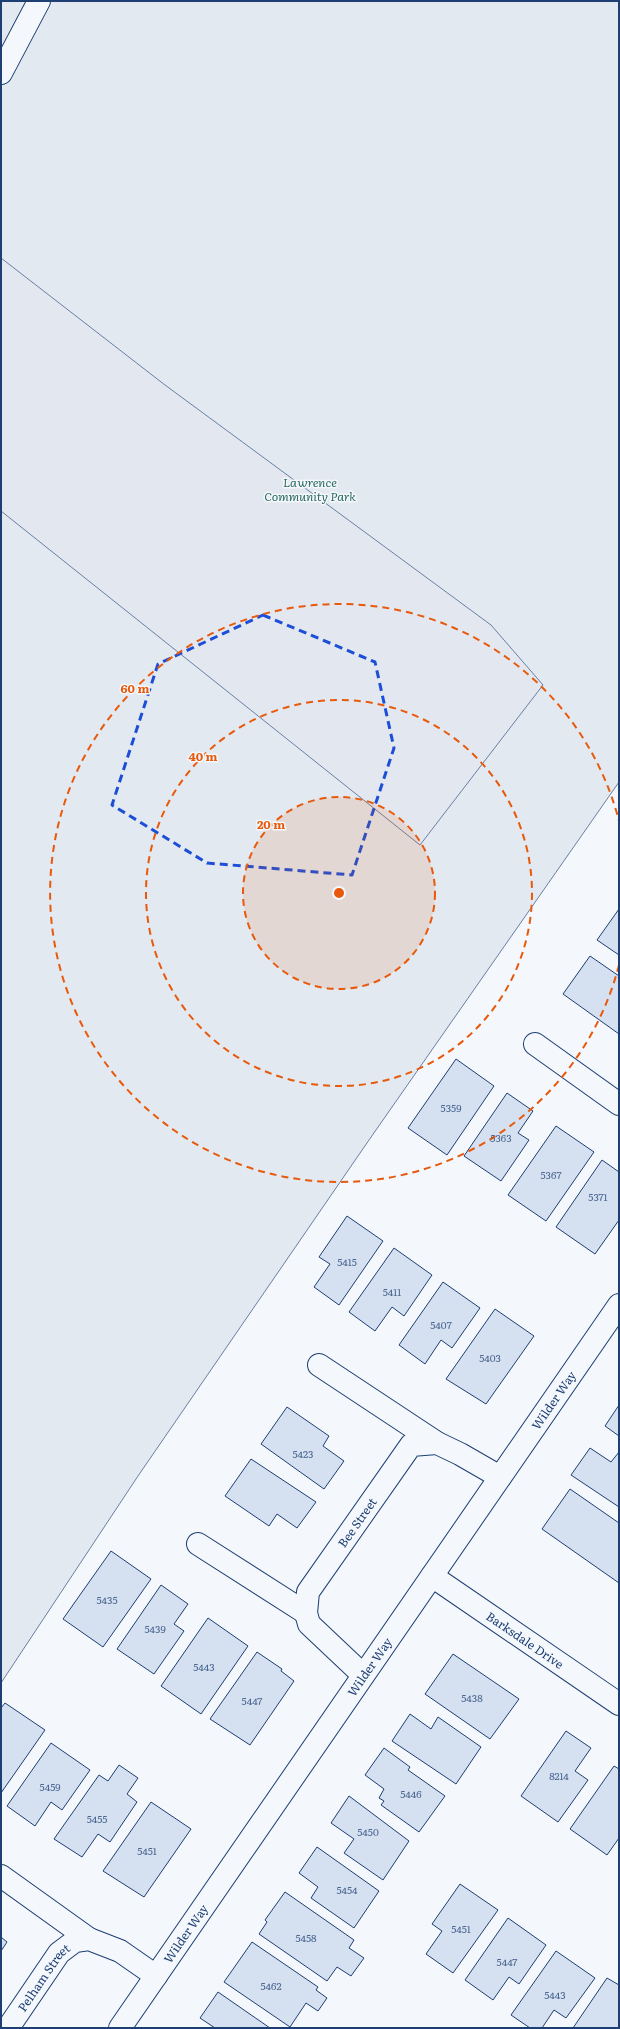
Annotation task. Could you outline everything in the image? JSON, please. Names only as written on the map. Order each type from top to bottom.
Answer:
[{"type":"street","points":[[1,73],[39,1]]},
{"type":"street","points":[[535,1044],[619,1104]]},
{"type":"street","name":"Wilder Way","points":[[120,2028],[619,1305]]},
{"type":"street","points":[[319,1365],[438,1443],[460,1454],[500,1478]]},
{"type":"street","name":"Bee Street","points":[[306,1613],[308,1592],[411,1445],[438,1443]]},
{"type":"street","points":[[198,1544],[306,1613],[309,1624],[363,1675]]},
{"type":"street","name":"Barksdale Drive","points":[[432,1576],[619,1704]]},
{"type":"street","points":[[1,1876],[89,1939],[120,1951],[156,1976]]},
{"type":"street","name":"Pelham Street","points":[[8,2028],[59,1953],[75,1941],[89,1939]]},
{"type":"highlighted area","points":[[263,615],[375,662],[394,748],[352,875],[207,863],[112,805],[158,664]]},
{"type":"green space","name":"Lawrence Community Park","points":[[1,1],[619,1],[619,782],[369,1140],[138,1476],[1,1683]]},
{"type":"shaded area","points":[[1,258],[165,385],[491,625],[543,685],[420,845],[1,511]]},
{"type":"building","points":[[619,909],[619,955],[597,940]]},
{"type":"building","points":[[590,956],[619,976],[619,1034],[563,994]]},
{"type":"building","points":[[456,1059],[494,1086],[447,1155],[408,1128]]},
{"type":"building","points":[[507,1093],[533,1111],[518,1133],[529,1140],[501,1181],[464,1156]]},
{"type":"building","points":[[556,1126],[594,1152],[546,1221],[508,1195]]},
{"type":"building","points":[[602,1160],[619,1172],[619,1220],[595,1254],[556,1227]]},
{"type":"building","points":[[347,1216],[383,1241],[339,1305],[314,1287],[330,1264],[319,1257]]},
{"type":"building","points":[[394,1248],[432,1275],[404,1316],[392,1307],[375,1331],[349,1312]]},
{"type":"building","points":[[443,1282],[480,1308],[452,1348],[441,1340],[425,1364],[399,1345]]},
{"type":"building","points":[[495,1309],[534,1336],[486,1404],[446,1379]]},
{"type":"building","points":[[619,1405],[619,1436],[605,1426]]},
{"type":"building","points":[[287,1407],[329,1436],[323,1446],[344,1461],[324,1489],[261,1444]]},
{"type":"building","points":[[590,1448],[611,1462],[619,1452],[619,1507],[571,1475]]},
{"type":"building","points":[[251,1459],[316,1502],[297,1528],[277,1514],[269,1526],[225,1496]]},
{"type":"building","points":[[570,1489],[619,1523],[619,1583],[542,1529]]},
{"type":"building","points":[[111,1551],[151,1579],[103,1647],[63,1619]]},
{"type":"building","points":[[161,1585],[188,1604],[174,1624],[184,1631],[154,1674],[117,1649]]},
{"type":"building","points":[[208,1618],[248,1646],[201,1714],[161,1686]]},
{"type":"building","points":[[257,1652],[282,1669],[281,1671],[294,1681],[250,1745],[210,1719]]},
{"type":"building","points":[[453,1654],[519,1699],[490,1739],[425,1694]]},
{"type":"building","points":[[5,1703],[45,1730],[1,1793],[1,1708]]},
{"type":"building","points":[[410,1714],[431,1729],[438,1717],[481,1747],[456,1784],[392,1741]]},
{"type":"building","points":[[566,1731],[591,1748],[575,1771],[588,1780],[558,1822],[521,1796]]},
{"type":"building","points":[[51,1743],[90,1770],[62,1810],[51,1802],[35,1826],[7,1806]]},
{"type":"building","points":[[384,1748],[410,1767],[408,1770],[445,1796],[419,1832],[381,1805],[384,1801],[379,1798],[384,1789],[365,1775]]},
{"type":"building","points":[[119,1765],[138,1778],[127,1794],[137,1802],[110,1842],[98,1834],[82,1857],[54,1839],[99,1775],[108,1781]]},
{"type":"building","points":[[614,1766],[619,1769],[619,1838],[607,1855],[570,1829]]},
{"type":"building","points":[[349,1796],[409,1841],[383,1880],[344,1853],[354,1839],[331,1823]]},
{"type":"building","points":[[151,1802],[191,1829],[144,1897],[103,1871]]},
{"type":"building","points":[[317,1847],[379,1891],[354,1928],[311,1898],[318,1887],[299,1873]]},
{"type":"building","points":[[460,1884],[498,1910],[453,1973],[426,1954],[442,1931],[432,1924]]},
{"type":"building","points":[[285,1892],[354,1940],[349,1948],[364,1958],[351,1976],[337,1967],[327,1981],[259,1934],[267,1922],[265,1920]]},
{"type":"building","points":[[508,1918],[546,1945],[519,1984],[509,1977],[493,2000],[465,1980]]},
{"type":"building","points":[[1,1937],[7,1942],[1,1951]]},
{"type":"building","points":[[252,1942],[318,1987],[316,1990],[327,1998],[318,2011],[306,2003],[290,2027],[224,1982]]},
{"type":"building","points":[[556,1951],[595,1978],[566,2018],[554,2010],[542,2028],[530,2028],[511,2015]]},
{"type":"building","points":[[607,1978],[619,1985],[619,2028],[573,2028]]},
{"type":"building","points":[[218,1992],[270,2028],[215,2028],[200,2018]]}]
